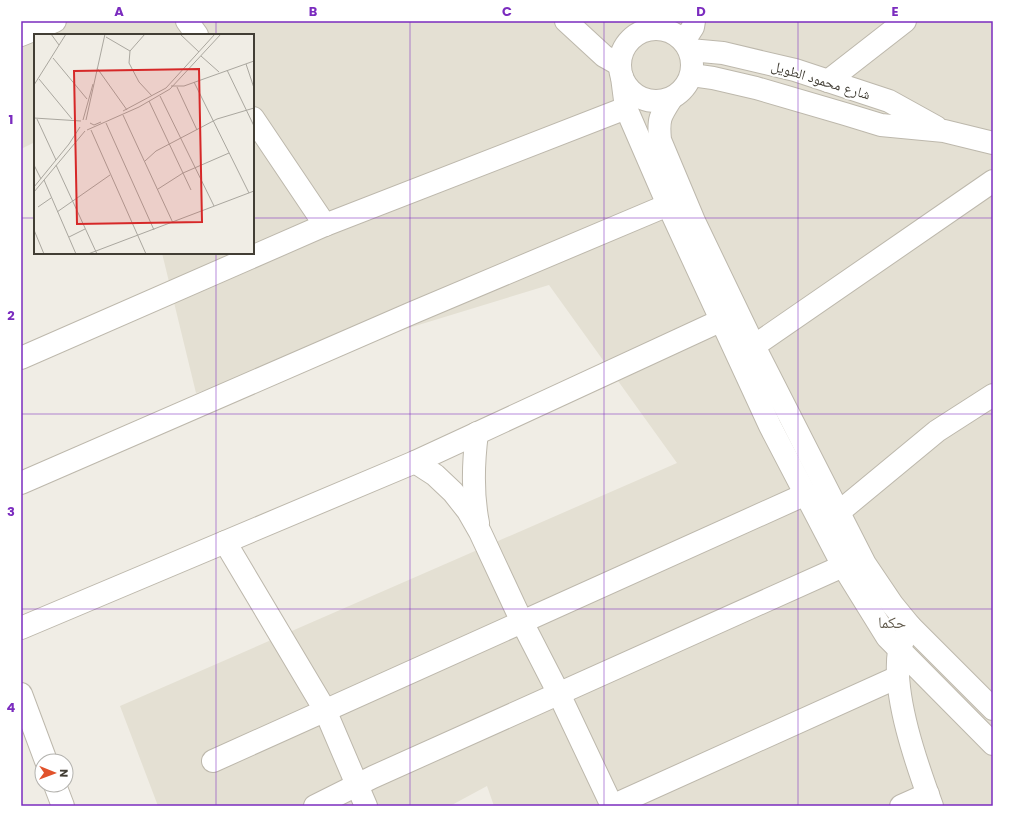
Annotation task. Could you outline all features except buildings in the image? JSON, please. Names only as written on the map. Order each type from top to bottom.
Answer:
[{"type":"street","points":[[21,35],[55,21]]},
{"type":"street","points":[[188,21],[196,34]]},
{"type":"street","points":[[566,21],[621,71],[630,90],[642,99],[656,102],[671,99]]},
{"type":"street","points":[[687,46],[694,21]]},
{"type":"street","points":[[828,81],[905,21]]},
{"type":"street","points":[[993,709],[910,626],[892,604],[865,564],[838,512],[754,346],[694,221],[660,140],[658,126],[660,116],[671,99],[684,90],[692,75],[693,67],[687,46],[676,34],[667,30],[640,25],[639,33],[628,43],[621,55],[621,71],[626,108],[668,205],[770,426],[843,566],[887,636],[993,744]]},
{"type":"street","name":"شارع محمود الطويل","points":[[687,46],[795,70],[889,101],[944,131]]},
{"type":"street","name":"شارع محمود الطويل","points":[[692,75],[713,78],[756,88],[880,125],[944,131],[993,143]]},
{"type":"street","points":[[21,358],[325,225],[626,108]]},
{"type":"street","points":[[254,119],[325,225]]},
{"type":"street","points":[[754,346],[993,181]]},
{"type":"street","points":[[21,483],[405,316],[668,205]]},
{"type":"street","points":[[21,628],[415,462],[722,320]]},
{"type":"street","points":[[838,512],[937,431],[993,395]]},
{"type":"street","points":[[477,433],[473,483],[475,508],[480,532]]},
{"type":"street","points":[[415,462],[435,475],[453,492],[468,511],[480,532],[522,622],[559,694],[612,806],[898,677]]},
{"type":"street","points":[[213,761],[806,494]]},
{"type":"street","points":[[225,542],[325,710],[366,806]]},
{"type":"street","points":[[315,806],[357,785],[843,566]]},
{"type":"street","points":[[901,806],[930,800],[907,728],[898,677],[900,650],[910,626]]},
{"type":"street","points":[[21,694],[43,753]]},
{"type":"street","points":[[58,793],[63,806]]},
{"type":"shaded area","points":[[21,21],[993,21],[993,806],[494,806],[487,786],[450,806],[158,806],[120,706],[677,463],[549,285],[196,393],[162,254],[254,254],[254,34],[34,34],[34,142],[21,149]]},
{"type":"district","name":"حكما","points":[[892,622]]}]
